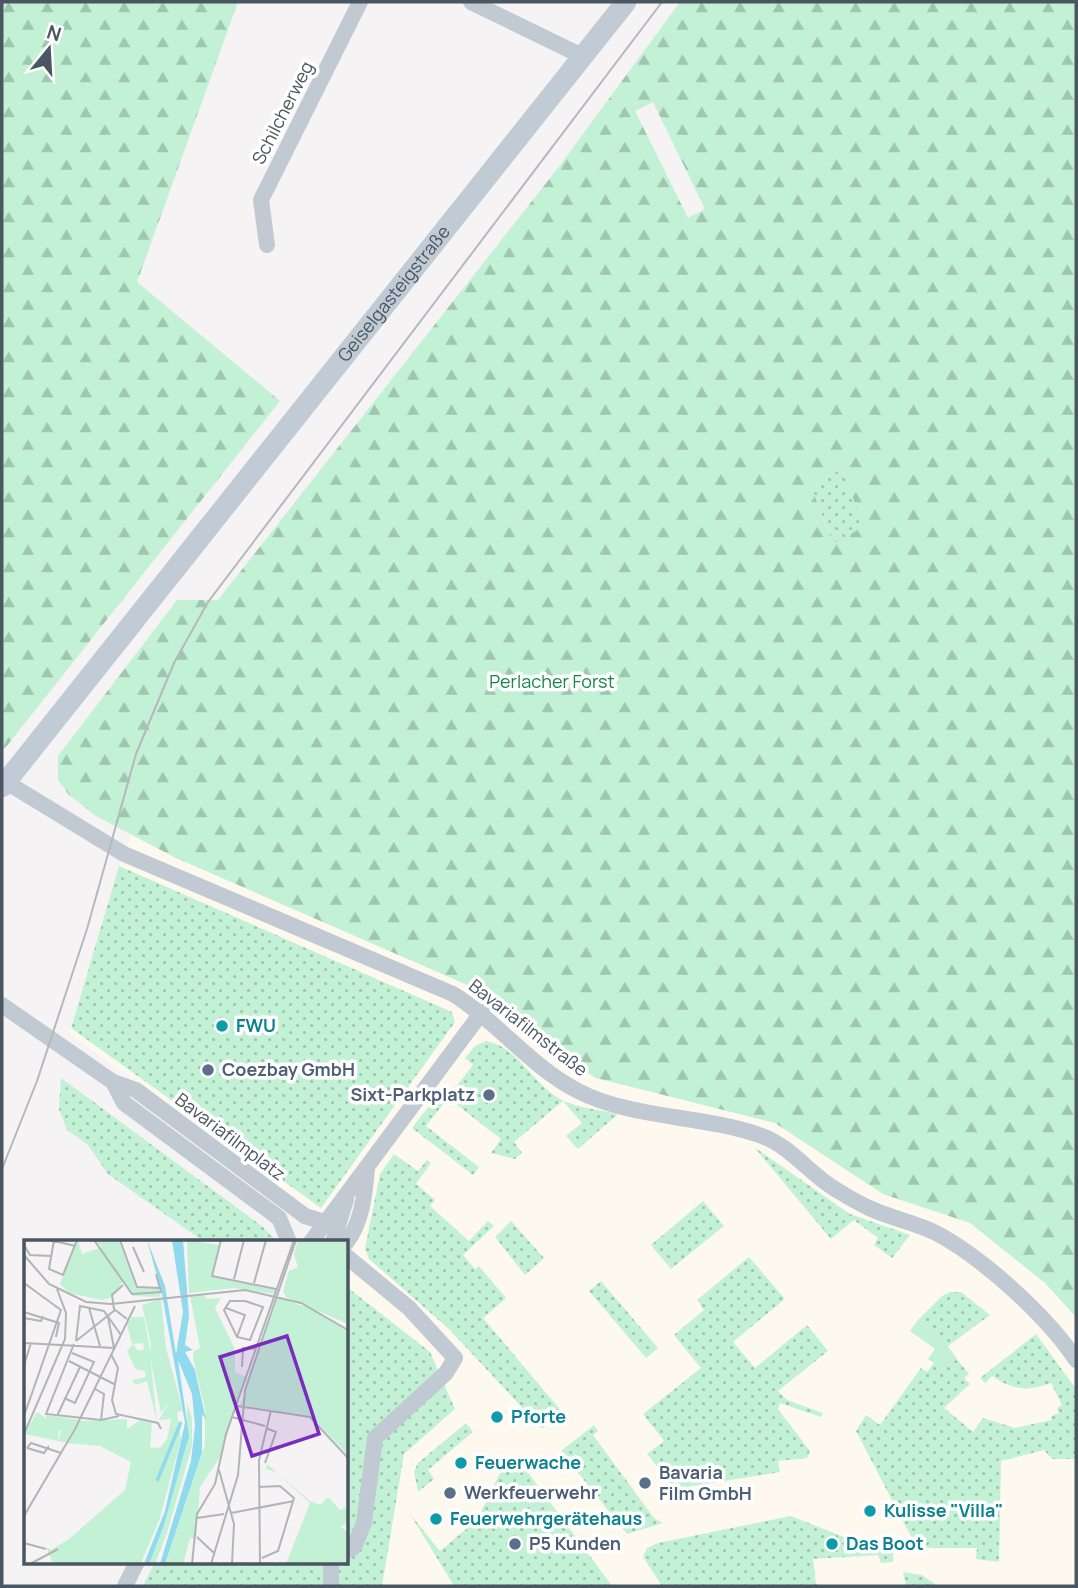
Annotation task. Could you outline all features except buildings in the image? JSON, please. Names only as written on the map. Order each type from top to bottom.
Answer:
[{"type":"main road","name":"Geiselgasteigstraße","points":[[4,785],[626,2]]},
{"type":"street","name":"Schilcherweg","points":[[267,245],[261,200],[360,2]]},
{"type":"street","points":[[471,2],[582,56]]},
{"type":"street","name":"Bavariafilmstraße","points":[[4,785],[124,854],[453,994],[482,1012],[554,1076],[579,1092],[610,1103],[735,1127],[766,1137],[831,1186],[867,1208],[936,1233],[1021,1297],[1059,1333],[1076,1360]]},
{"type":"street","name":"Bavariafilmplatz","points":[[2,1005],[113,1082],[136,1090],[305,1216],[324,1222]]},
{"type":"street","points":[[312,1240],[482,1012]]},
{"type":"street","name":"Bavariafilmplatz","points":[[113,1082],[124,1103],[279,1219],[289,1240]]},
{"type":"street","points":[[348,1241],[354,1234],[360,1215],[368,1166]]},
{"type":"street","points":[[333,1240],[349,1191]]},
{"type":"street","points":[[348,1257],[408,1308],[455,1358],[446,1373],[375,1438],[364,1523],[354,1548],[348,1550]]},
{"type":"street","points":[[125,1586],[136,1564]]},
{"type":"street","points":[[331,1564],[331,1586]]},
{"type":"shaded area","points":[[132,835],[176,858],[479,990],[556,1052],[595,1078],[775,1123],[883,1194],[970,1223],[1045,1283],[1076,1317],[1076,1586],[143,1586],[154,1564],[348,1564],[348,1247],[355,1243],[69,1033],[119,866]]},
{"type":"green space","points":[[2,2],[238,2],[137,282],[280,401],[2,752]]},
{"type":"green space","name":"Perlacher Forst","points":[[680,2],[1076,2],[1076,1317],[1045,1283],[970,1223],[883,1194],[775,1123],[596,1078],[556,1052],[479,990],[176,858],[96,816],[69,795],[58,780],[58,756],[177,600],[218,600],[558,168]],"holes":[[[653,102],[705,209],[688,218],[635,111]],[[843,468],[863,527],[833,544],[811,486]]]},
{"type":"green space","points":[[843,468],[864,527],[833,544],[811,486]]},
{"type":"green space","points":[[119,866],[452,1012],[455,1022],[321,1208],[71,1028]]},
{"type":"green space","points":[[486,1041],[508,1051],[553,1095],[584,1107],[618,1114],[578,1149],[566,1136],[582,1123],[563,1101],[514,1142],[522,1153],[515,1159],[491,1153],[501,1139],[448,1098],[426,1126],[479,1167],[473,1175],[412,1128],[440,1092],[448,1097],[473,1065],[465,1058],[475,1046]]},
{"type":"green space","points":[[61,1078],[263,1227],[275,1240],[202,1240],[108,1174],[87,1144],[67,1130],[59,1109]]},
{"type":"green space","points":[[754,1147],[850,1214],[910,1235],[892,1258],[874,1245],[878,1238],[854,1220],[831,1239]]},
{"type":"green space","points":[[394,1154],[418,1171],[427,1160],[431,1163],[416,1184],[435,1200],[430,1206],[469,1241],[488,1221],[494,1226],[463,1255],[475,1269],[479,1266],[506,1298],[483,1318],[563,1413],[542,1429],[449,1329],[369,1259],[365,1248],[380,1174]]},
{"type":"green space","points":[[703,1201],[724,1226],[671,1269],[651,1245]]},
{"type":"green space","points":[[511,1221],[544,1258],[525,1275],[495,1237]]},
{"type":"green space","points":[[749,1257],[785,1299],[733,1342],[755,1368],[807,1325],[828,1351],[778,1391],[787,1400],[823,1413],[821,1417],[780,1403],[778,1409],[810,1451],[807,1458],[778,1461],[780,1472],[675,1489],[647,1454],[664,1441],[643,1414],[701,1368],[674,1335],[704,1310],[697,1300]]},
{"type":"green space","points":[[601,1281],[658,1348],[646,1358],[589,1291]]},
{"type":"green space","points":[[348,1288],[430,1352],[455,1409],[404,1454],[382,1586],[143,1586],[154,1564],[348,1564]]},
{"type":"green space","points":[[950,1292],[961,1292],[990,1315],[948,1346],[918,1320],[942,1296]]},
{"type":"green space","points":[[918,1320],[943,1339],[957,1359],[944,1370],[928,1359],[935,1349],[910,1331]]},
{"type":"green space","points":[[1036,1334],[1076,1389],[1076,1459],[1052,1459],[1044,1450],[1001,1461],[999,1562],[976,1559],[977,1548],[917,1548],[856,1431],[866,1415],[880,1425],[921,1368],[927,1372],[934,1363],[944,1370],[957,1359],[969,1374],[964,1378],[970,1384],[944,1408],[973,1432],[983,1418],[1015,1428],[1052,1420],[1051,1416],[1059,1413],[1057,1408],[1062,1405],[1051,1383],[1035,1388],[1020,1388],[992,1376],[985,1383],[980,1378]]},
{"type":"green space","points":[[466,1423],[473,1432],[428,1470],[434,1479],[418,1492],[414,1472],[418,1463]]},
{"type":"green space","points":[[594,1425],[598,1431],[593,1435],[654,1518],[663,1523],[627,1534],[561,1451]]},
{"type":"green space","points":[[503,1467],[527,1471],[612,1586],[454,1586],[410,1514],[440,1551],[477,1520]]},
{"type":"green space","points":[[791,1516],[844,1537],[894,1541],[893,1562],[881,1563],[878,1555],[813,1559],[816,1584],[822,1586],[662,1586],[643,1557],[647,1548],[658,1543]]},
{"type":"green space","points":[[903,1572],[922,1575],[938,1586],[906,1586]]},
{"type":"tram line","points":[[2,1169],[37,1081],[87,929],[136,754],[174,663],[208,602],[662,2]]},
{"type":"place","name":"FWU","points":[[222,1026]]},
{"type":"place","name":"Coezbay GmbH","points":[[208,1070]]},
{"type":"place","name":"Sixt-Parkplatz","points":[[489,1095]]},
{"type":"place","name":"Pforte","points":[[497,1417]]},
{"type":"place","name":"Feuerwache","points":[[461,1463]]},
{"type":"place","name":"Bavaria Film GmbH","points":[[645,1483]]},
{"type":"place","name":"Werkfeuerwehr","points":[[450,1493]]},
{"type":"place","name":"Kulisse \"Villa\"","points":[[870,1511]]},
{"type":"place","name":"Feuerwehrgerätehaus","points":[[436,1519]]},
{"type":"place","name":"P5 Kunden","points":[[515,1544]]},
{"type":"place","name":"Das Boot","points":[[832,1544]]}]
